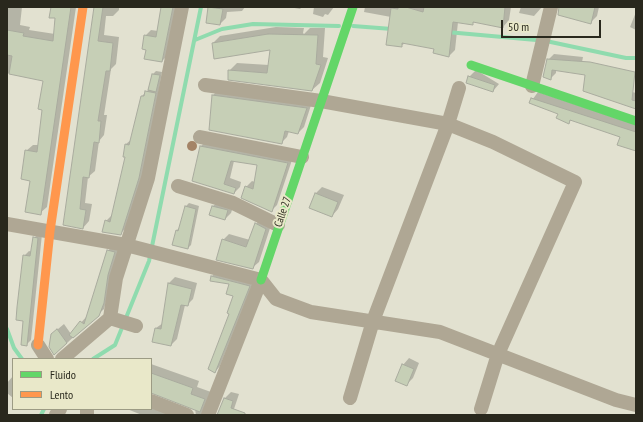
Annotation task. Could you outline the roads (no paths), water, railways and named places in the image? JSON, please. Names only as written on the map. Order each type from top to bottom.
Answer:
[{"type":"street","points":[[46,358],[38,346],[50,231],[83,7]]},
{"type":"street","points":[[63,358],[110,318],[116,278],[131,247],[148,178],[182,7]]},
{"type":"street","name":"Calle 27","points":[[208,415],[261,280],[278,225],[353,7]]},
{"type":"street","points":[[532,86],[551,7]]},
{"type":"street","points":[[471,64],[636,121]]},
{"type":"street","points":[[205,85],[321,101],[448,124],[493,142],[575,182],[498,354],[481,409]]},
{"type":"street","points":[[350,398],[373,321],[448,124],[459,88]]},
{"type":"street","points":[[200,137],[302,157]]},
{"type":"street","points":[[178,186],[233,203],[278,225]]},
{"type":"street","points":[[7,224],[131,247],[261,280],[276,299],[311,312],[440,332],[616,400],[636,406]]},
{"type":"street","points":[[110,318],[136,326]]},
{"type":"street","points":[[152,401],[187,415]]},
{"type":"waterway","points":[[95,358],[115,345],[149,261],[201,7]]},
{"type":"waterway","points":[[195,40],[222,29],[253,24],[339,26]]},
{"type":"waterway","points":[[353,26],[392,29]]},
{"type":"waterway","points":[[447,32],[536,40]]},
{"type":"waterway","points":[[546,41],[626,58],[636,58]]},
{"type":"waterway","points":[[7,329],[14,348],[21,358]]},
{"type":"waterway","points":[[41,415],[44,410]]}]
